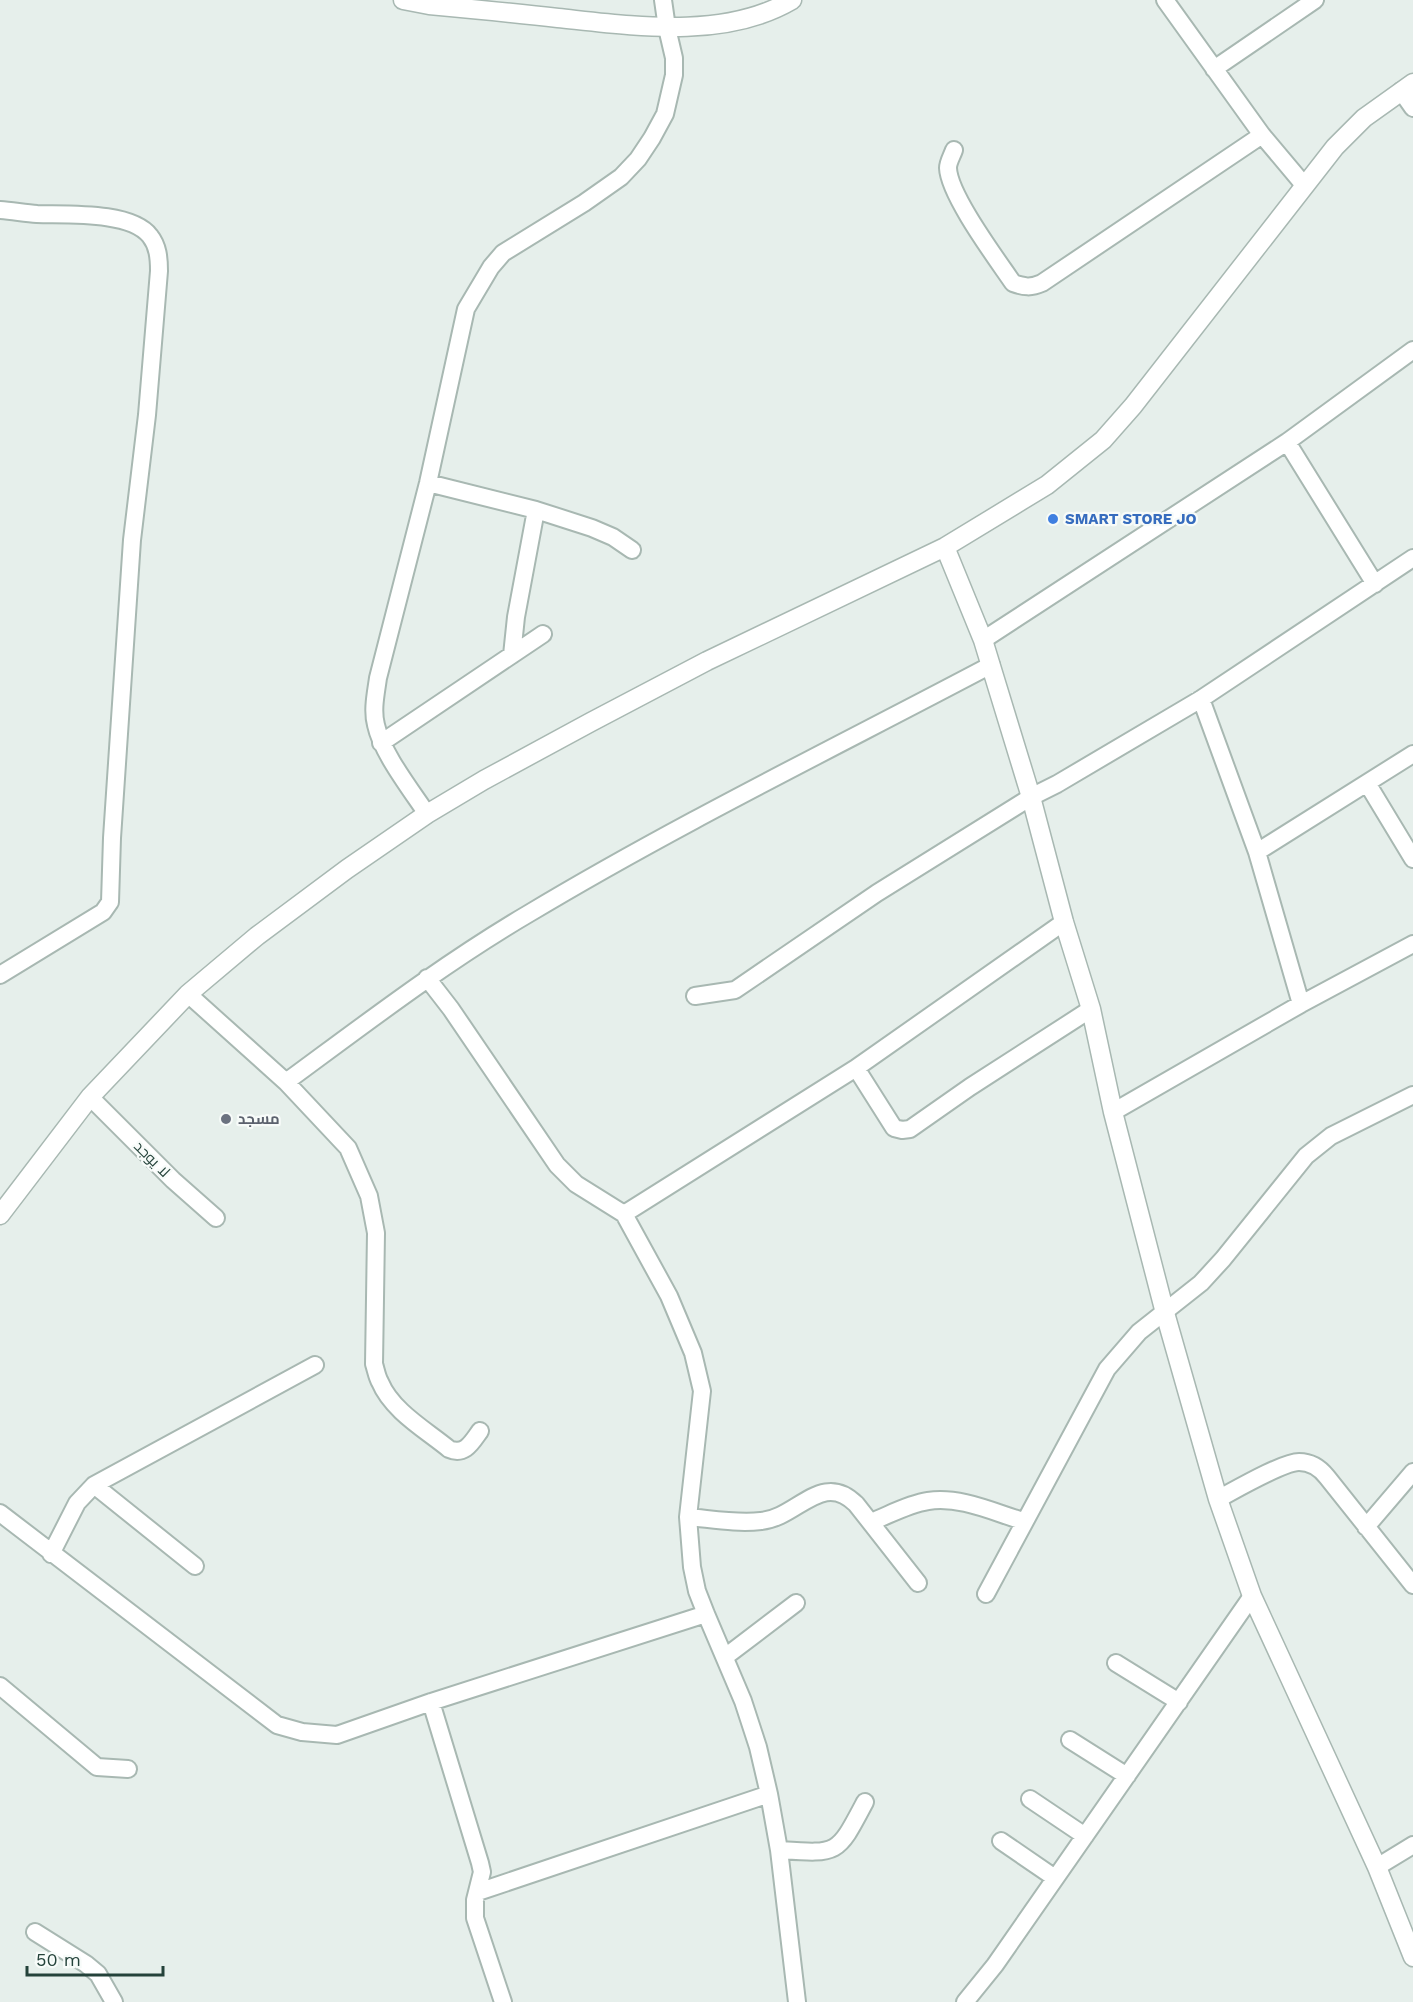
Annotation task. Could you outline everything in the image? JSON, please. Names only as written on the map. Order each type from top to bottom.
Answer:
[{"type":"street","points":[[403,0],[429,5],[667,28],[756,16],[792,0]]},
{"type":"street","points":[[427,814],[381,743],[375,724],[374,707],[378,678],[428,483],[466,309],[491,267],[503,254],[605,189],[621,177],[638,159],[665,114],[674,75],[674,58],[663,0]]},
{"type":"street","points":[[1165,0],[1262,135],[1304,185]]},
{"type":"street","points":[[1214,69],[1315,0]]},
{"type":"street","points":[[0,1215],[90,1097],[188,994],[257,936],[347,869],[427,814],[484,780],[707,661],[945,547],[1047,485],[1102,440],[1133,406],[1335,147],[1364,118],[1407,87],[1413,108]]},
{"type":"street","points":[[954,150],[947,165],[956,196],[1013,283],[1033,287],[1042,284],[1262,135]]},
{"type":"street","points":[[0,210],[39,214],[76,213],[136,225],[149,235],[159,256],[147,415],[132,540],[112,838],[110,902],[103,912],[0,975]]},
{"type":"street","points":[[983,640],[1287,442],[1413,350]]},
{"type":"street","points":[[1287,442],[1375,584]]},
{"type":"street","points":[[428,483],[536,510],[603,532],[632,550]]},
{"type":"street","points":[[512,655],[516,617],[536,510]]},
{"type":"street","points":[[945,547],[983,640],[1031,797],[1090,1009],[1113,1112],[1165,1313],[1218,1499],[1252,1596],[1377,1867],[1413,1957]]},
{"type":"street","points":[[695,996],[735,990],[877,893],[1031,797],[1201,699],[1413,558]]},
{"type":"street","points":[[381,743],[543,634]]},
{"type":"street","points":[[286,1082],[427,978],[526,915],[620,861],[991,665]]},
{"type":"street","points":[[1201,699],[1257,852],[1301,1004]]},
{"type":"street","points":[[1257,852],[1413,754]]},
{"type":"street","points":[[1367,783],[1413,859]]},
{"type":"street","points":[[624,1214],[856,1068],[1064,922]]},
{"type":"street","points":[[1113,1112],[1301,1004],[1413,944]]},
{"type":"street","points":[[427,978],[452,1009],[557,1165],[576,1184],[624,1214],[669,1296],[693,1353],[702,1391],[688,1517],[692,1567],[697,1591],[746,1711],[769,1794],[779,1850],[797,2002]]},
{"type":"street","points":[[188,994],[286,1082],[348,1148],[369,1196],[376,1233],[374,1364],[379,1382],[387,1396],[408,1416],[456,1452],[467,1447],[480,1431]]},
{"type":"street","points":[[856,1068],[894,1128],[910,1129],[1090,1009]]},
{"type":"street","points":[[986,1594],[1023,1521],[1107,1369],[1139,1332],[1202,1283],[1306,1156],[1331,1136],[1413,1095]]},
{"type":"street","name":"لا يوجد","points":[[90,1097],[216,1218]]},
{"type":"street","points":[[51,1554],[77,1503],[94,1485],[315,1365]]},
{"type":"street","points":[[1218,1499],[1285,1465],[1299,1462],[1322,1470],[1413,1585]]},
{"type":"street","points":[[1366,1527],[1413,1472]]},
{"type":"street","points":[[94,1485],[195,1566]]},
{"type":"street","points":[[688,1517],[762,1521],[779,1517],[818,1493],[835,1491],[850,1498],[918,1583]]},
{"type":"street","points":[[871,1522],[916,1504],[940,1500],[964,1503],[1023,1521]]},
{"type":"street","points":[[0,1513],[277,1725],[302,1732],[337,1735],[431,1702],[706,1614]]},
{"type":"street","points":[[965,2002],[979,1986],[1252,1596]]},
{"type":"street","points":[[725,1657],[796,1603]]},
{"type":"street","points":[[1116,1663],[1179,1702]]},
{"type":"street","points":[[0,1686],[97,1767],[128,1769]]},
{"type":"street","points":[[431,1702],[480,1863],[482,1872],[475,1900],[475,1918],[503,2002]]},
{"type":"street","points":[[1070,1740],[1127,1776]]},
{"type":"street","points":[[478,1892],[769,1794]]},
{"type":"street","points":[[1030,1800],[1085,1836]]},
{"type":"street","points":[[779,1850],[820,1852],[830,1850],[845,1839],[865,1802]]},
{"type":"street","points":[[1001,1841],[1055,1878]]},
{"type":"street","points":[[1377,1867],[1413,1845]]},
{"type":"street","points":[[35,1932],[98,1974],[114,2002]]},
{"type":"place","name":"SMART STORE JO","points":[[1053,519]]},
{"type":"place","name":"مسجد","points":[[226,1119]]}]
